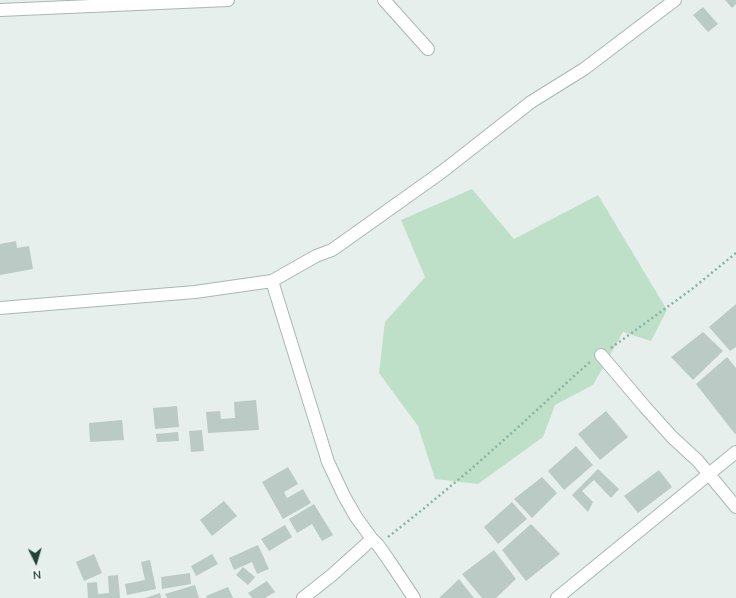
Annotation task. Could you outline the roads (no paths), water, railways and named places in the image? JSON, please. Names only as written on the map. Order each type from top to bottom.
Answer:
[{"type":"street","points":[[0,10],[228,0]]},
{"type":"street","points":[[384,0],[428,49]]},
{"type":"street","points":[[0,308],[195,292],[272,281],[316,256],[332,250],[449,167],[531,102],[584,69],[675,0]]},
{"type":"street","points":[[272,281],[328,462],[356,517],[414,598]]},
{"type":"street","points":[[601,355],[672,437],[698,461],[736,507]]},
{"type":"street","points":[[557,598],[736,452]]},
{"type":"street","points":[[303,598],[375,542]]}]
